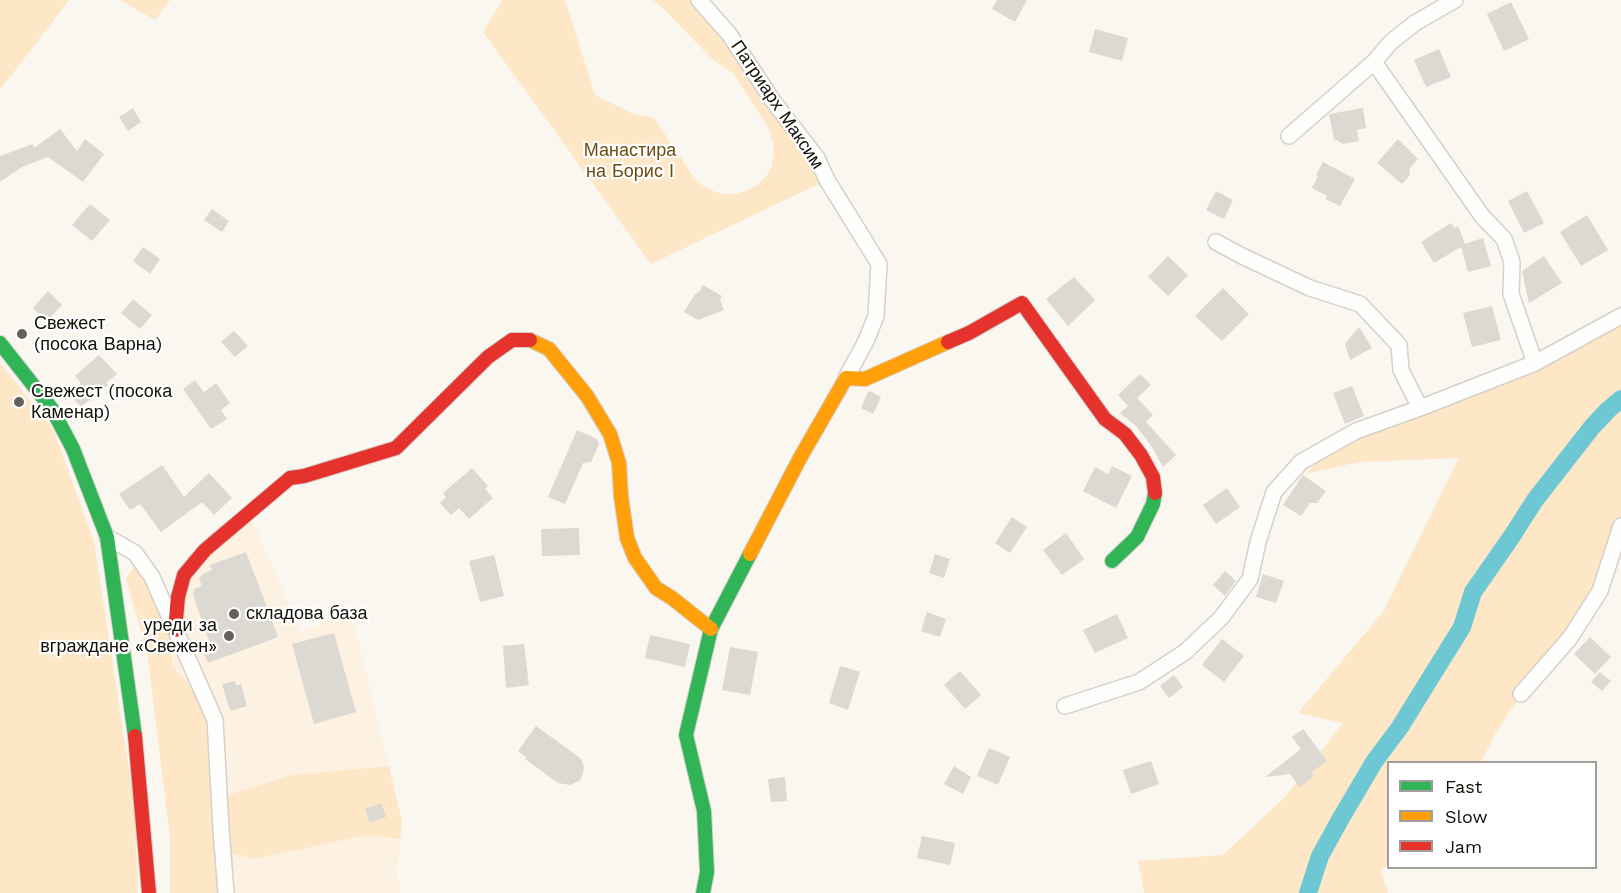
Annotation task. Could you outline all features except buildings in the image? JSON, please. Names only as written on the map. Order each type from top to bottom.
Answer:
[{"type":"street","name":"Патриарх Максим","points":[[699,0],[729,34],[773,101],[817,158],[826,180],[879,264],[876,316],[867,341],[846,378]]},
{"type":"street","points":[[1289,136],[1374,62],[1391,42],[1407,29],[1455,0]]},
{"type":"street","points":[[1374,62],[1482,216],[1504,239],[1512,262],[1511,294],[1535,363]]},
{"type":"street","points":[[1216,242],[1310,288],[1360,304],[1399,345],[1401,370],[1420,408]]},
{"type":"street","points":[[702,893],[707,872],[704,811],[686,735],[711,629],[800,458],[846,378],[865,379],[969,333],[1022,303],[1105,418],[1125,434],[1141,455],[1153,477],[1156,490],[1153,504],[1141,529],[1137,537],[1112,561]]},
{"type":"street","points":[[1065,706],[1140,682],[1185,652],[1221,618],[1250,579],[1258,542],[1274,492],[1301,462],[1356,431],[1535,363],[1621,316]]},
{"type":"street","points":[[175,630],[178,597],[184,575],[205,550],[290,478],[304,476],[396,448],[488,357],[512,340],[532,340],[549,349],[587,396],[610,434],[619,463],[627,538],[635,558],[656,588],[711,629]]},
{"type":"street","points":[[0,343],[52,409],[73,449],[107,537],[136,753],[149,893]]},
{"type":"street","points":[[1521,694],[1570,638],[1600,591],[1621,526]]},
{"type":"street","points":[[107,537],[135,553],[152,577],[215,720],[226,893]]},
{"type":"shaded area","points":[[249,513],[302,633],[351,610],[402,822],[397,871],[400,893],[233,893],[223,719],[172,666],[173,603],[188,578]]},
{"type":"green space","points":[[0,0],[69,0],[0,90]]},
{"type":"green space","points":[[120,0],[170,0],[155,20]]},
{"type":"green space","name":"Манастира на Борис І","points":[[502,0],[565,0],[595,95],[634,114],[654,118],[693,176],[702,185],[724,194],[736,194],[749,190],[767,175],[772,165],[774,145],[768,127],[734,74],[711,58],[653,0],[699,0],[827,180],[651,264],[483,32]]},
{"type":"green space","points":[[1621,321],[1621,551],[1600,597],[1541,664],[1496,732],[1482,761],[1387,761],[1387,866],[1381,871],[1388,893],[1144,893],[1138,861],[1223,855],[1284,798],[1343,723],[1298,713],[1383,612],[1459,458],[1359,462],[1305,474],[1340,442]]},
{"type":"green space","points":[[0,363],[54,431],[94,542],[134,802],[138,893],[0,893]]},
{"type":"green space","points":[[136,563],[172,604],[172,666],[222,719],[226,796],[292,775],[389,766],[402,822],[400,839],[367,835],[254,859],[229,852],[232,893],[170,893],[170,838],[147,651],[126,579]]},
{"type":"waterway","points":[[1308,893],[1320,856],[1374,762],[1400,727],[1462,627],[1473,592],[1535,500],[1592,427],[1621,399]]},
{"type":"traffic: fast","points":[[0,343],[52,409],[73,449],[107,537],[135,736]]},
{"type":"traffic: fast","points":[[1112,561],[1137,537],[1153,504],[1155,493]]},
{"type":"traffic: fast","points":[[703,893],[707,872],[704,811],[686,735],[711,629],[750,554]]},
{"type":"traffic: slow","points":[[530,340],[549,349],[587,396],[610,434],[619,463],[627,538],[635,558],[656,588],[711,629]]},
{"type":"traffic: slow","points":[[750,554],[800,458],[846,378],[865,379],[948,342]]},
{"type":"traffic: jam","points":[[948,342],[969,333],[1022,303],[1105,419],[1125,434],[1141,455],[1153,477],[1155,493]]},
{"type":"traffic: jam","points":[[175,630],[178,597],[184,575],[205,550],[290,478],[304,476],[396,448],[488,357],[512,340],[530,340]]},
{"type":"traffic: jam","points":[[135,736],[149,893]]},
{"type":"place","name":"Свежест (посока Варна)","points":[[22,334]]},
{"type":"place","name":"Свежест (посока Каменар)","points":[[19,402]]},
{"type":"place","name":"складова база","points":[[234,614]]},
{"type":"place","name":"уреди за вграждане «Свежен»","points":[[229,636]]}]
